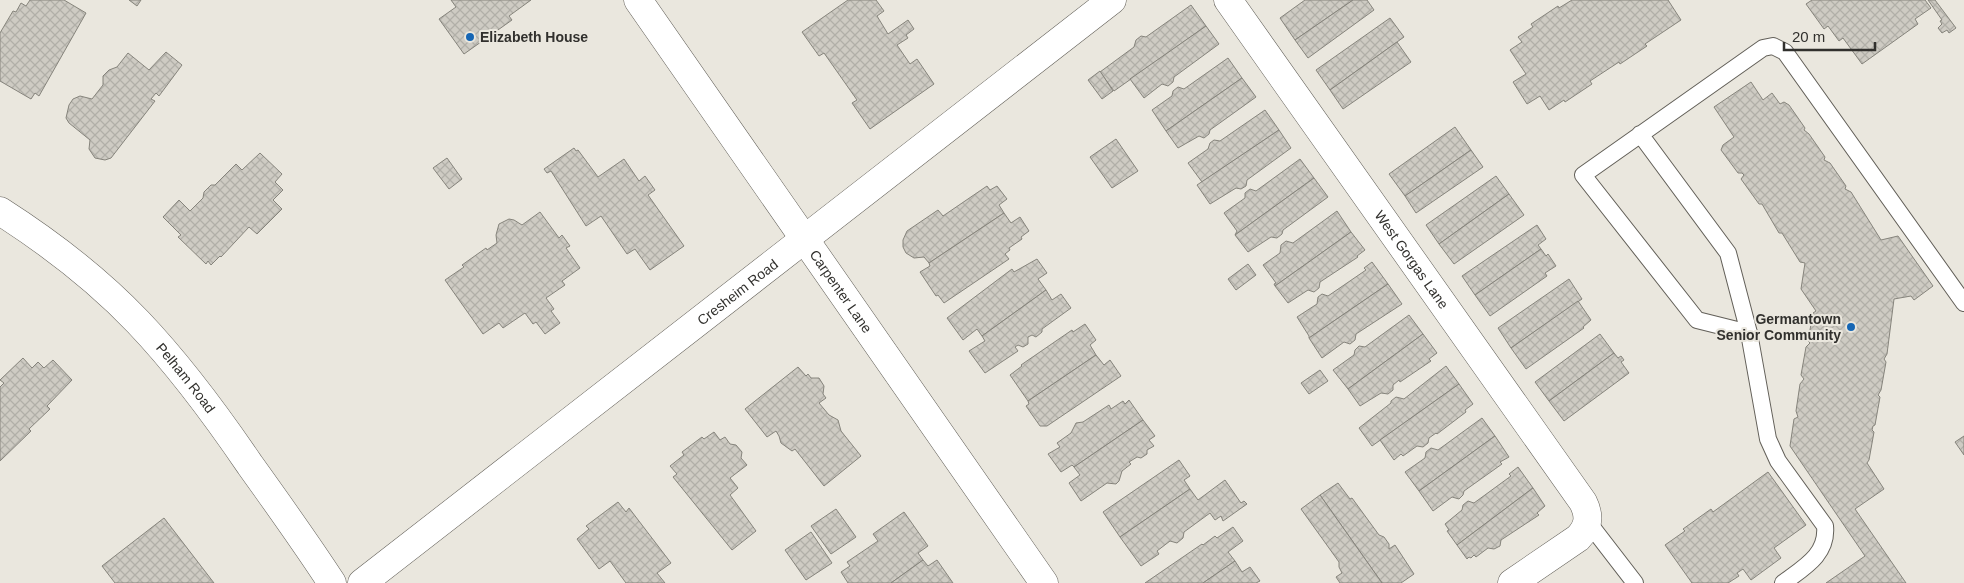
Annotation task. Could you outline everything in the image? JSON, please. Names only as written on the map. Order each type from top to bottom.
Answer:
[{"type":"street","name":"Carpenter Lane","points":[[638,0],[1044,583]]},
{"type":"street","name":"Cresheim Road","points":[[362,583],[1112,0]]},
{"type":"street","name":"West Gorgas Lane","points":[[1228,0],[1583,502],[1588,512],[1588,522]]},
{"type":"street","name":"Pelham Road","points":[[0,211],[66,256],[138,322],[171,358],[233,440],[332,583]]},
{"type":"street","points":[[1512,583],[1578,538],[1585,532],[1588,522]]},
{"type":"lane","points":[[1748,333],[1697,320],[1583,175],[1762,48],[1773,46],[1785,52],[1964,303]]},
{"type":"lane","points":[[1640,134],[1728,253],[1748,333],[1768,439],[1778,461],[1825,526],[1826,537],[1822,549],[1813,560],[1783,583]]},
{"type":"lane","points":[[1588,522],[1635,583]]},
{"type":"building","points":[[30,0],[64,0],[86,13],[39,96],[35,93],[31,99],[0,81],[0,33],[13,11],[16,12],[21,3],[26,6]]},
{"type":"building","points":[[129,0],[141,0],[137,6]]},
{"type":"building","name":"Elizabeth House","points":[[451,0],[531,0],[509,16],[512,20],[464,54],[439,19],[456,7]]},
{"type":"building","points":[[848,0],[876,0],[884,11],[877,16],[888,34],[908,20],[914,29],[906,35],[908,38],[897,45],[910,64],[917,59],[934,84],[870,129],[852,103],[857,100],[824,53],[819,56],[802,32]]},
{"type":"building","points":[[1305,0],[1353,0],[1295,40],[1280,18]]},
{"type":"building","points":[[1353,0],[1367,0],[1374,10],[1308,58],[1295,40]]},
{"type":"building","points":[[1572,0],[1668,0],[1681,20],[1645,44],[1647,46],[1590,81],[1592,84],[1565,102],[1564,100],[1549,110],[1540,96],[1527,104],[1513,82],[1526,74],[1510,50],[1522,42],[1518,37],[1533,27],[1531,24],[1558,6],[1559,8]]},
{"type":"building","points":[[1812,0],[1925,0],[1931,8],[1915,19],[1918,24],[1862,64],[1843,38],[1839,41],[1828,26],[1824,29],[1806,4]]},
{"type":"building","points":[[1928,0],[1935,0],[1956,28],[1949,33],[1947,30],[1942,33],[1938,28],[1942,24],[1940,21],[1942,20]]},
{"type":"building","points":[[1191,5],[1206,26],[1114,91],[1100,72],[1134,47],[1136,40],[1141,36],[1146,37]]},
{"type":"building","points":[[1390,18],[1404,37],[1330,90],[1316,70]]},
{"type":"building","points":[[1206,26],[1219,44],[1174,77],[1173,82],[1168,86],[1162,84],[1144,98],[1130,79]]},
{"type":"building","points":[[1397,42],[1411,62],[1343,109],[1330,90]]},
{"type":"building","points":[[166,52],[182,65],[159,96],[156,93],[151,99],[155,101],[111,158],[105,160],[95,158],[89,149],[90,140],[69,123],[66,118],[69,105],[73,99],[80,96],[92,99],[103,85],[103,76],[109,70],[117,67],[128,53],[149,70]]},
{"type":"building","points":[[1228,58],[1242,78],[1166,131],[1152,110],[1172,96],[1173,91],[1178,87],[1184,89]]},
{"type":"building","points":[[1100,71],[1113,91],[1102,99],[1088,80]]},
{"type":"building","points":[[1242,78],[1256,97],[1210,130],[1209,134],[1204,138],[1199,136],[1178,148],[1166,131]]},
{"type":"building","name":"Germantown Senior Community","points":[[1751,82],[1763,100],[1772,93],[1780,104],[1784,102],[1789,105],[1805,128],[1804,130],[1825,157],[1824,160],[1830,163],[1846,186],[1845,189],[1851,192],[1881,240],[1898,236],[1933,286],[1914,300],[1911,296],[1894,299],[1887,354],[1884,359],[1886,362],[1881,390],[1878,395],[1880,397],[1867,463],[1884,489],[1855,509],[1906,583],[1826,583],[1865,556],[1790,446],[1794,419],[1798,417],[1796,411],[1800,384],[1804,379],[1801,375],[1806,347],[1810,343],[1808,341],[1813,313],[1816,311],[1801,289],[1805,263],[1800,262],[1782,233],[1779,233],[1762,204],[1759,204],[1741,179],[1744,175],[1738,173],[1721,150],[1723,145],[1734,137],[1714,107]]},
{"type":"building","points":[[1265,110],[1279,130],[1202,182],[1188,163],[1208,149],[1210,143],[1214,140],[1220,141]]},
{"type":"building","points":[[1455,127],[1471,150],[1405,196],[1389,174]]},
{"type":"building","points":[[1279,130],[1291,148],[1247,180],[1246,186],[1241,189],[1236,188],[1210,204],[1197,185]]},
{"type":"building","points":[[1116,139],[1138,171],[1112,188],[1090,157]]},
{"type":"building","points":[[574,148],[576,151],[578,150],[598,177],[624,159],[639,181],[645,176],[655,190],[648,195],[684,246],[650,270],[635,249],[627,254],[601,216],[586,226],[551,171],[547,173],[544,169]]},
{"type":"building","points":[[1471,150],[1483,167],[1416,213],[1405,196]]},
{"type":"building","points":[[260,153],[282,174],[275,182],[283,190],[273,200],[282,209],[257,234],[249,227],[221,257],[211,265],[208,261],[206,264],[178,237],[181,235],[163,217],[179,200],[190,211],[203,198],[204,192],[211,185],[215,185],[236,164],[242,170]]},
{"type":"building","points":[[447,158],[462,179],[449,189],[433,168]]},
{"type":"building","points":[[1300,159],[1314,178],[1235,235],[1237,231],[1224,213],[1245,198],[1245,193],[1250,189],[1256,191]]},
{"type":"building","points":[[1496,176],[1509,194],[1439,244],[1426,225]]},
{"type":"building","points":[[1314,178],[1328,197],[1283,230],[1282,234],[1277,238],[1271,237],[1248,252],[1235,235]]},
{"type":"building","points":[[987,186],[990,190],[997,186],[1007,199],[999,205],[1004,213],[929,263],[924,257],[914,258],[906,253],[903,247],[903,240],[907,231],[938,210],[943,216]]},
{"type":"building","points":[[1509,194],[1524,215],[1454,264],[1439,244]]},
{"type":"building","points":[[1337,211],[1351,232],[1275,286],[1274,284],[1276,283],[1263,265],[1280,253],[1281,245],[1286,241],[1293,243]]},
{"type":"building","points":[[540,212],[559,238],[562,235],[570,246],[566,248],[580,268],[562,281],[565,285],[546,298],[554,309],[551,311],[560,323],[545,334],[536,322],[533,324],[525,313],[503,328],[499,323],[483,334],[445,280],[464,267],[462,265],[486,248],[487,250],[497,243],[496,235],[499,224],[509,219],[522,225]]},
{"type":"building","points":[[1004,213],[1011,223],[1020,217],[1029,231],[1021,237],[1022,239],[1009,248],[1010,250],[1005,254],[1009,259],[944,303],[938,295],[936,296],[920,272],[930,266],[929,263]]},
{"type":"building","points":[[1537,225],[1546,239],[1538,245],[1541,249],[1475,295],[1462,276]]},
{"type":"building","points":[[1351,232],[1365,250],[1358,257],[1320,282],[1319,288],[1314,292],[1308,290],[1288,303],[1275,286]]},
{"type":"building","points":[[1541,249],[1546,256],[1548,254],[1556,266],[1545,273],[1547,276],[1490,316],[1475,295]]},
{"type":"building","points":[[1037,259],[1047,273],[1038,279],[1046,290],[982,336],[977,329],[963,340],[947,318],[1012,269],[1014,272]]},
{"type":"building","points":[[1372,262],[1388,284],[1309,338],[1297,317],[1317,304],[1318,297],[1322,294],[1328,296],[1366,270],[1364,268]]},
{"type":"building","points":[[1248,264],[1256,275],[1236,290],[1228,279]]},
{"type":"building","points":[[1569,279],[1582,299],[1511,348],[1498,328]]},
{"type":"building","points":[[1388,284],[1402,304],[1356,334],[1355,340],[1350,344],[1344,342],[1322,358],[1309,338]]},
{"type":"building","points":[[1046,290],[1052,300],[1061,294],[1071,308],[1042,329],[1042,332],[1036,337],[1032,335],[1028,337],[1028,344],[1023,347],[1018,345],[1015,347],[1018,351],[985,373],[969,351],[985,341],[982,336]]},
{"type":"building","points":[[1578,301],[1591,320],[1584,328],[1526,369],[1511,348]]},
{"type":"building","points":[[1409,315],[1423,334],[1348,389],[1333,370],[1354,355],[1355,350],[1359,346],[1365,347]]},
{"type":"building","points":[[1085,324],[1096,340],[1090,345],[1096,355],[1028,401],[1010,375],[1021,365],[1072,330],[1073,332]]},
{"type":"building","points":[[1423,334],[1437,353],[1429,359],[1431,361],[1400,382],[1399,380],[1393,385],[1393,390],[1388,394],[1381,393],[1360,406],[1348,389]]},
{"type":"building","points":[[1600,334],[1614,353],[1549,401],[1535,382]]},
{"type":"building","points":[[1614,353],[1618,358],[1621,356],[1624,360],[1621,362],[1629,373],[1564,421],[1549,401]]},
{"type":"building","points":[[1096,355],[1104,365],[1110,360],[1121,376],[1047,426],[1040,426],[1026,406],[1029,404],[1028,401]]},
{"type":"building","points":[[23,358],[32,368],[38,362],[44,368],[53,360],[72,380],[47,406],[50,409],[29,429],[31,431],[0,461],[0,387],[4,383],[0,380]]},
{"type":"building","points":[[1446,366],[1459,384],[1372,446],[1359,428],[1396,397],[1404,399]]},
{"type":"building","points":[[798,367],[806,376],[808,374],[811,378],[819,378],[824,386],[823,394],[826,398],[819,403],[829,415],[838,420],[841,431],[861,456],[824,486],[795,449],[792,451],[781,443],[776,431],[767,437],[745,409]]},
{"type":"building","points":[[1320,370],[1328,381],[1309,394],[1301,383]]},
{"type":"building","points":[[1459,384],[1473,404],[1465,410],[1466,412],[1429,438],[1428,443],[1423,447],[1417,446],[1394,460],[1380,440]]},
{"type":"building","points":[[1129,400],[1143,420],[1074,467],[1072,465],[1061,472],[1048,454],[1060,447],[1057,443],[1071,433],[1076,423],[1083,422],[1109,405],[1111,409],[1123,401],[1125,404]]},
{"type":"building","points":[[1482,418],[1495,436],[1419,491],[1405,472],[1425,458],[1426,452],[1431,448],[1438,450]]},
{"type":"building","points":[[1143,420],[1155,436],[1149,440],[1154,446],[1147,450],[1147,454],[1141,458],[1137,457],[1129,462],[1131,464],[1122,471],[1116,484],[1107,483],[1081,501],[1069,483],[1080,475],[1074,467]]},
{"type":"building","points":[[714,432],[720,440],[725,437],[730,444],[736,445],[742,452],[741,458],[747,465],[730,478],[738,488],[730,495],[756,531],[732,550],[673,477],[677,474],[670,466],[684,455],[682,452],[702,437],[704,439]]},
{"type":"building","points":[[1495,436],[1509,457],[1464,491],[1459,499],[1452,497],[1433,511],[1419,491]]},
{"type":"building","points":[[1964,436],[1964,455],[1955,442]]},
{"type":"building","points":[[1179,460],[1190,476],[1184,480],[1190,489],[1120,537],[1103,512]]},
{"type":"building","points":[[1518,467],[1533,488],[1457,545],[1447,531],[1449,530],[1445,524],[1462,510],[1463,505],[1468,501],[1474,503],[1511,476],[1509,474]]},
{"type":"building","points":[[1768,472],[1806,525],[1774,548],[1781,558],[1751,580],[1743,569],[1737,573],[1739,576],[1728,583],[1692,583],[1665,545],[1685,531],[1683,529],[1711,509],[1713,512]]},
{"type":"building","points":[[1225,480],[1241,503],[1244,501],[1247,504],[1223,521],[1221,516],[1215,520],[1210,513],[1184,532],[1183,538],[1177,543],[1170,541],[1157,551],[1159,554],[1141,566],[1120,537],[1190,489],[1198,500]]},
{"type":"building","points":[[1338,483],[1350,499],[1352,498],[1379,535],[1384,537],[1389,544],[1389,549],[1395,545],[1414,574],[1401,583],[1382,583],[1320,495]]},
{"type":"building","points":[[1533,488],[1545,506],[1537,513],[1539,515],[1501,540],[1500,546],[1494,549],[1488,548],[1476,557],[1474,555],[1467,559],[1457,545]]},
{"type":"building","points":[[1320,495],[1382,583],[1340,583],[1336,577],[1342,573],[1339,562],[1301,509]]},
{"type":"building","points":[[618,502],[626,512],[629,508],[671,563],[657,573],[665,583],[626,583],[610,561],[599,569],[577,539],[589,529],[586,526]]},
{"type":"building","points":[[836,509],[856,537],[831,554],[811,526]]},
{"type":"building","points":[[904,512],[928,546],[918,553],[923,560],[891,583],[848,583],[841,572],[850,566],[847,562],[878,541],[873,534]]},
{"type":"building","points":[[164,518],[214,583],[115,583],[102,566]]},
{"type":"building","points":[[1233,527],[1243,541],[1228,552],[1235,561],[1203,583],[1145,583],[1202,544],[1215,536],[1217,538]]},
{"type":"building","points":[[811,532],[832,563],[806,580],[785,550]]},
{"type":"building","points":[[923,560],[928,566],[937,560],[953,583],[891,583]]},
{"type":"building","points":[[1235,561],[1242,572],[1250,567],[1260,581],[1256,583],[1203,583]]},
{"type":"place","name":"Elizabeth House","points":[[470,37]]},
{"type":"place","name":"Germantown Senior Community","points":[[1851,327]]}]
